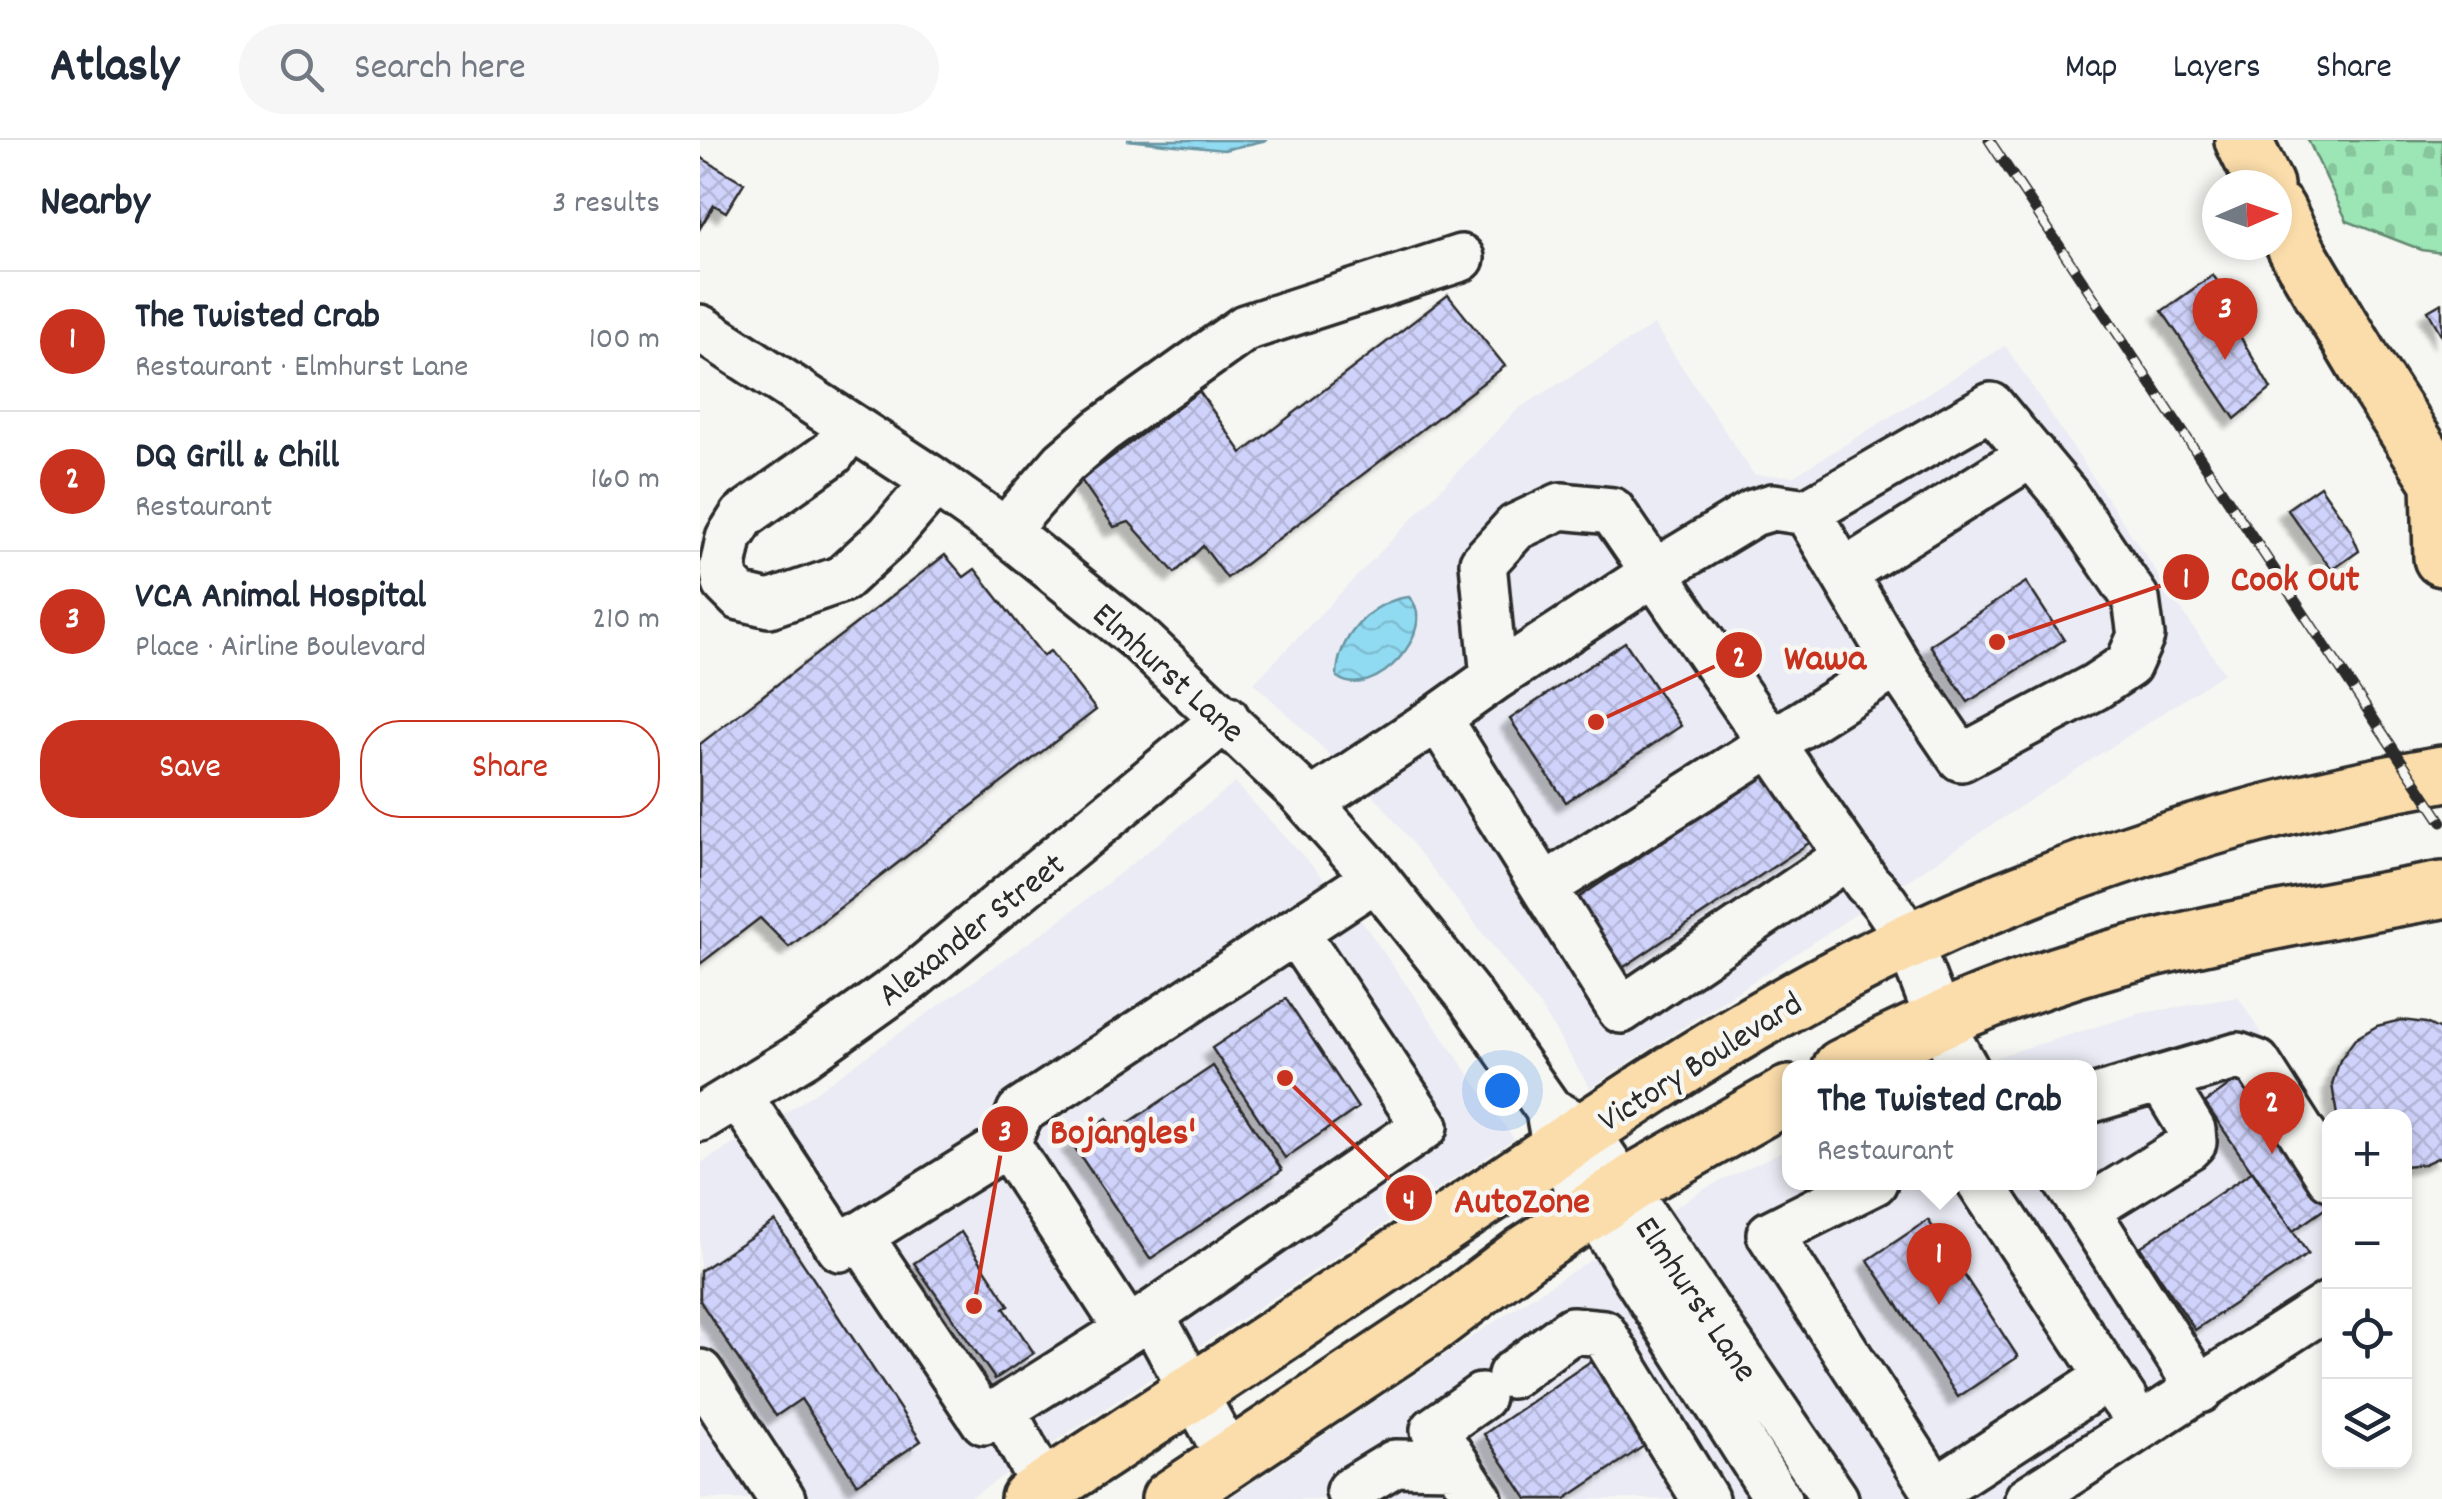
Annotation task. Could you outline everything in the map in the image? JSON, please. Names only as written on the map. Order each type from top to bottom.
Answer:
[{"type":"main road","points":[[2243,140],[2258,170]]},
{"type":"main road","points":[[2292,240],[2368,370],[2441,482],[2442,558]]},
{"type":"main road","points":[[2428,777],[2442,731]]},
{"type":"main road","name":"Victory Boulevard","points":[[1037,1494],[1194,1392],[1563,1130],[1888,952],[2012,896],[2138,849],[2354,790],[2428,777]]},
{"type":"main road","points":[[1878,1060],[1952,1044],[2042,982],[2138,952],[2308,914],[2442,890]]},
{"type":"main road","name":"Victory Boulevard","points":[[1170,1499],[1430,1326],[1525,1254],[1609,1199],[1782,1098]]},
{"type":"street","points":[[1004,531],[1064,463],[1101,430],[1245,328],[1461,258]]},
{"type":"street","name":"Elmhurst Lane","points":[[700,328],[1004,531],[1136,637],[1226,718],[1310,803],[1376,878],[1468,994],[1609,1199],[1836,1499]]},
{"type":"street","points":[[1310,803],[1654,573],[1753,513],[1773,507],[1807,512],[1991,406],[2066,496],[2136,599],[2141,636],[2128,665],[1961,758],[1897,664],[1807,512]]},
{"type":"street","points":[[850,426],[832,453],[743,516],[729,538],[723,566],[726,583],[740,597],[769,604],[842,579],[889,536],[935,482]]},
{"type":"street","points":[[1843,573],[2032,454]]},
{"type":"street","points":[[1494,678],[1483,563],[1516,526],[1561,506],[1612,511],[1769,744],[1857,869],[1886,901],[1888,952],[1952,1044]]},
{"type":"street","points":[[1544,887],[1897,664]]},
{"type":"street","name":"Alexander Street","points":[[700,1118],[805,1054],[914,976],[1226,718]]},
{"type":"street","points":[[1438,718],[1621,1010],[1857,869]]},
{"type":"street","points":[[738,1095],[840,1248],[1008,1144],[1020,1112],[1376,878]]},
{"type":"street","points":[[993,1415],[1140,1322],[1425,1126],[1295,931]]},
{"type":"street","points":[[2097,1098],[2238,1056],[2247,1057],[2256,1063],[2322,1165]]},
{"type":"street","points":[[2097,1186],[2193,1142],[2192,1130],[2161,1078]]},
{"type":"street","points":[[1008,1144],[1194,1392],[1230,1459]]},
{"type":"street","points":[[1858,1190],[1770,1234],[1935,1490],[2108,1378]]},
{"type":"street","points":[[1985,1190],[2142,1427]]},
{"type":"street","points":[[2076,1196],[2200,1390]]},
{"type":"street","name":"Elmhurst Lane","points":[[1609,1199],[1778,1499]]},
{"type":"street","points":[[860,1235],[993,1415],[1037,1494]]},
{"type":"street","points":[[2028,1499],[2322,1309]]},
{"type":"street","points":[[1467,1482],[1434,1430],[1572,1330],[1603,1332],[1705,1499]]},
{"type":"street","points":[[700,1373],[782,1499]]},
{"type":"street","points":[[1354,1499],[1349,1491],[1395,1464],[1467,1482]]},
{"type":"shaded area","points":[[1654,325],[1754,475],[1794,476],[2005,346],[2224,673],[1590,1088],[1542,1009],[1380,802],[1254,683],[1518,409]]},
{"type":"shaded area","points":[[1235,783],[1356,913],[1514,1139],[968,1499],[700,1499],[700,1164],[787,1112],[1054,925]]},
{"type":"shaded area","points":[[2238,997],[2322,1129],[2322,1297],[2003,1499],[1228,1499],[1535,1295],[1706,1188],[1782,1151],[1782,1190],[2097,1190],[2097,1060],[1987,1060],[2138,1014]]},
{"type":"green space","points":[[2308,140],[2442,140],[2442,253],[2422,250],[2347,221]]},
{"type":"water","points":[[1127,140],[1267,140],[1224,150]]},
{"type":"water","points":[[1409,597],[1417,611],[1416,627],[1398,659],[1368,680],[1352,683],[1337,677],[1343,649],[1359,624],[1382,606]]},
{"type":"building","points":[[700,157],[744,183],[726,212],[714,205],[700,228]]},
{"type":"building","points":[[2213,275],[2246,323],[2237,331],[2271,389],[2235,419],[2162,311]]},
{"type":"building","points":[[1448,295],[1505,366],[1227,578],[1203,546],[1175,573],[1129,522],[1114,527],[1081,480],[1199,391],[1242,453]]},
{"type":"building","points":[[2442,303],[2442,336],[2428,311]]},
{"type":"building","points":[[2320,486],[2350,529],[2359,551],[2332,570],[2287,509]]},
{"type":"building","points":[[945,555],[964,577],[975,569],[1043,656],[1050,651],[1096,710],[789,947],[760,918],[700,964],[700,744]]},
{"type":"building","points":[[2026,582],[2064,640],[1968,702],[1930,645]]},
{"type":"building","points":[[1625,642],[1681,726],[1566,802],[1510,719]]},
{"type":"building","points":[[1770,770],[1815,839],[1618,971],[1572,902]]},
{"type":"building","points":[[1286,999],[1358,1108],[1285,1158],[1212,1048]]},
{"type":"building","points":[[2401,1020],[2426,1023],[2442,1031],[2442,1156],[2424,1164],[2412,1165],[2412,1109],[2336,1109],[2332,1084],[2340,1060],[2355,1039],[2377,1026]]},
{"type":"building","points":[[1213,1066],[1282,1170],[1150,1259],[1071,1142],[1107,1118],[1115,1132]]},
{"type":"building","points":[[2247,1073],[2322,1181],[2322,1211],[2293,1231],[2205,1103]]},
{"type":"building","points":[[2253,1171],[2308,1254],[2195,1330],[2140,1247]]},
{"type":"building","points":[[1928,1220],[2018,1357],[1958,1397],[1868,1260]]},
{"type":"building","points":[[775,1221],[921,1441],[857,1484],[801,1399],[776,1416],[700,1301],[700,1271]]},
{"type":"building","points":[[961,1232],[1009,1305],[1004,1308],[1034,1353],[995,1379],[914,1263]]},
{"type":"building","points":[[1591,1361],[1647,1444],[1565,1499],[1527,1499],[1484,1434]]},
{"type":"railway","points":[[1989,140],[2442,822]]},
{"type":"place","name":"VCA Animal Hospital","points":[[2225,360]]},
{"type":"place","name":"Cook Out","points":[[1997,642]]},
{"type":"place","name":"Wawa","points":[[1596,722]]},
{"type":"place","name":"AutoZone","points":[[1285,1078]]},
{"type":"place","name":"DQ Grill & Chill","points":[[2272,1154]]},
{"type":"place","name":"The Twisted Crab","points":[[1939,1305]]},
{"type":"place","name":"Bojangles'","points":[[974,1306]]}]
